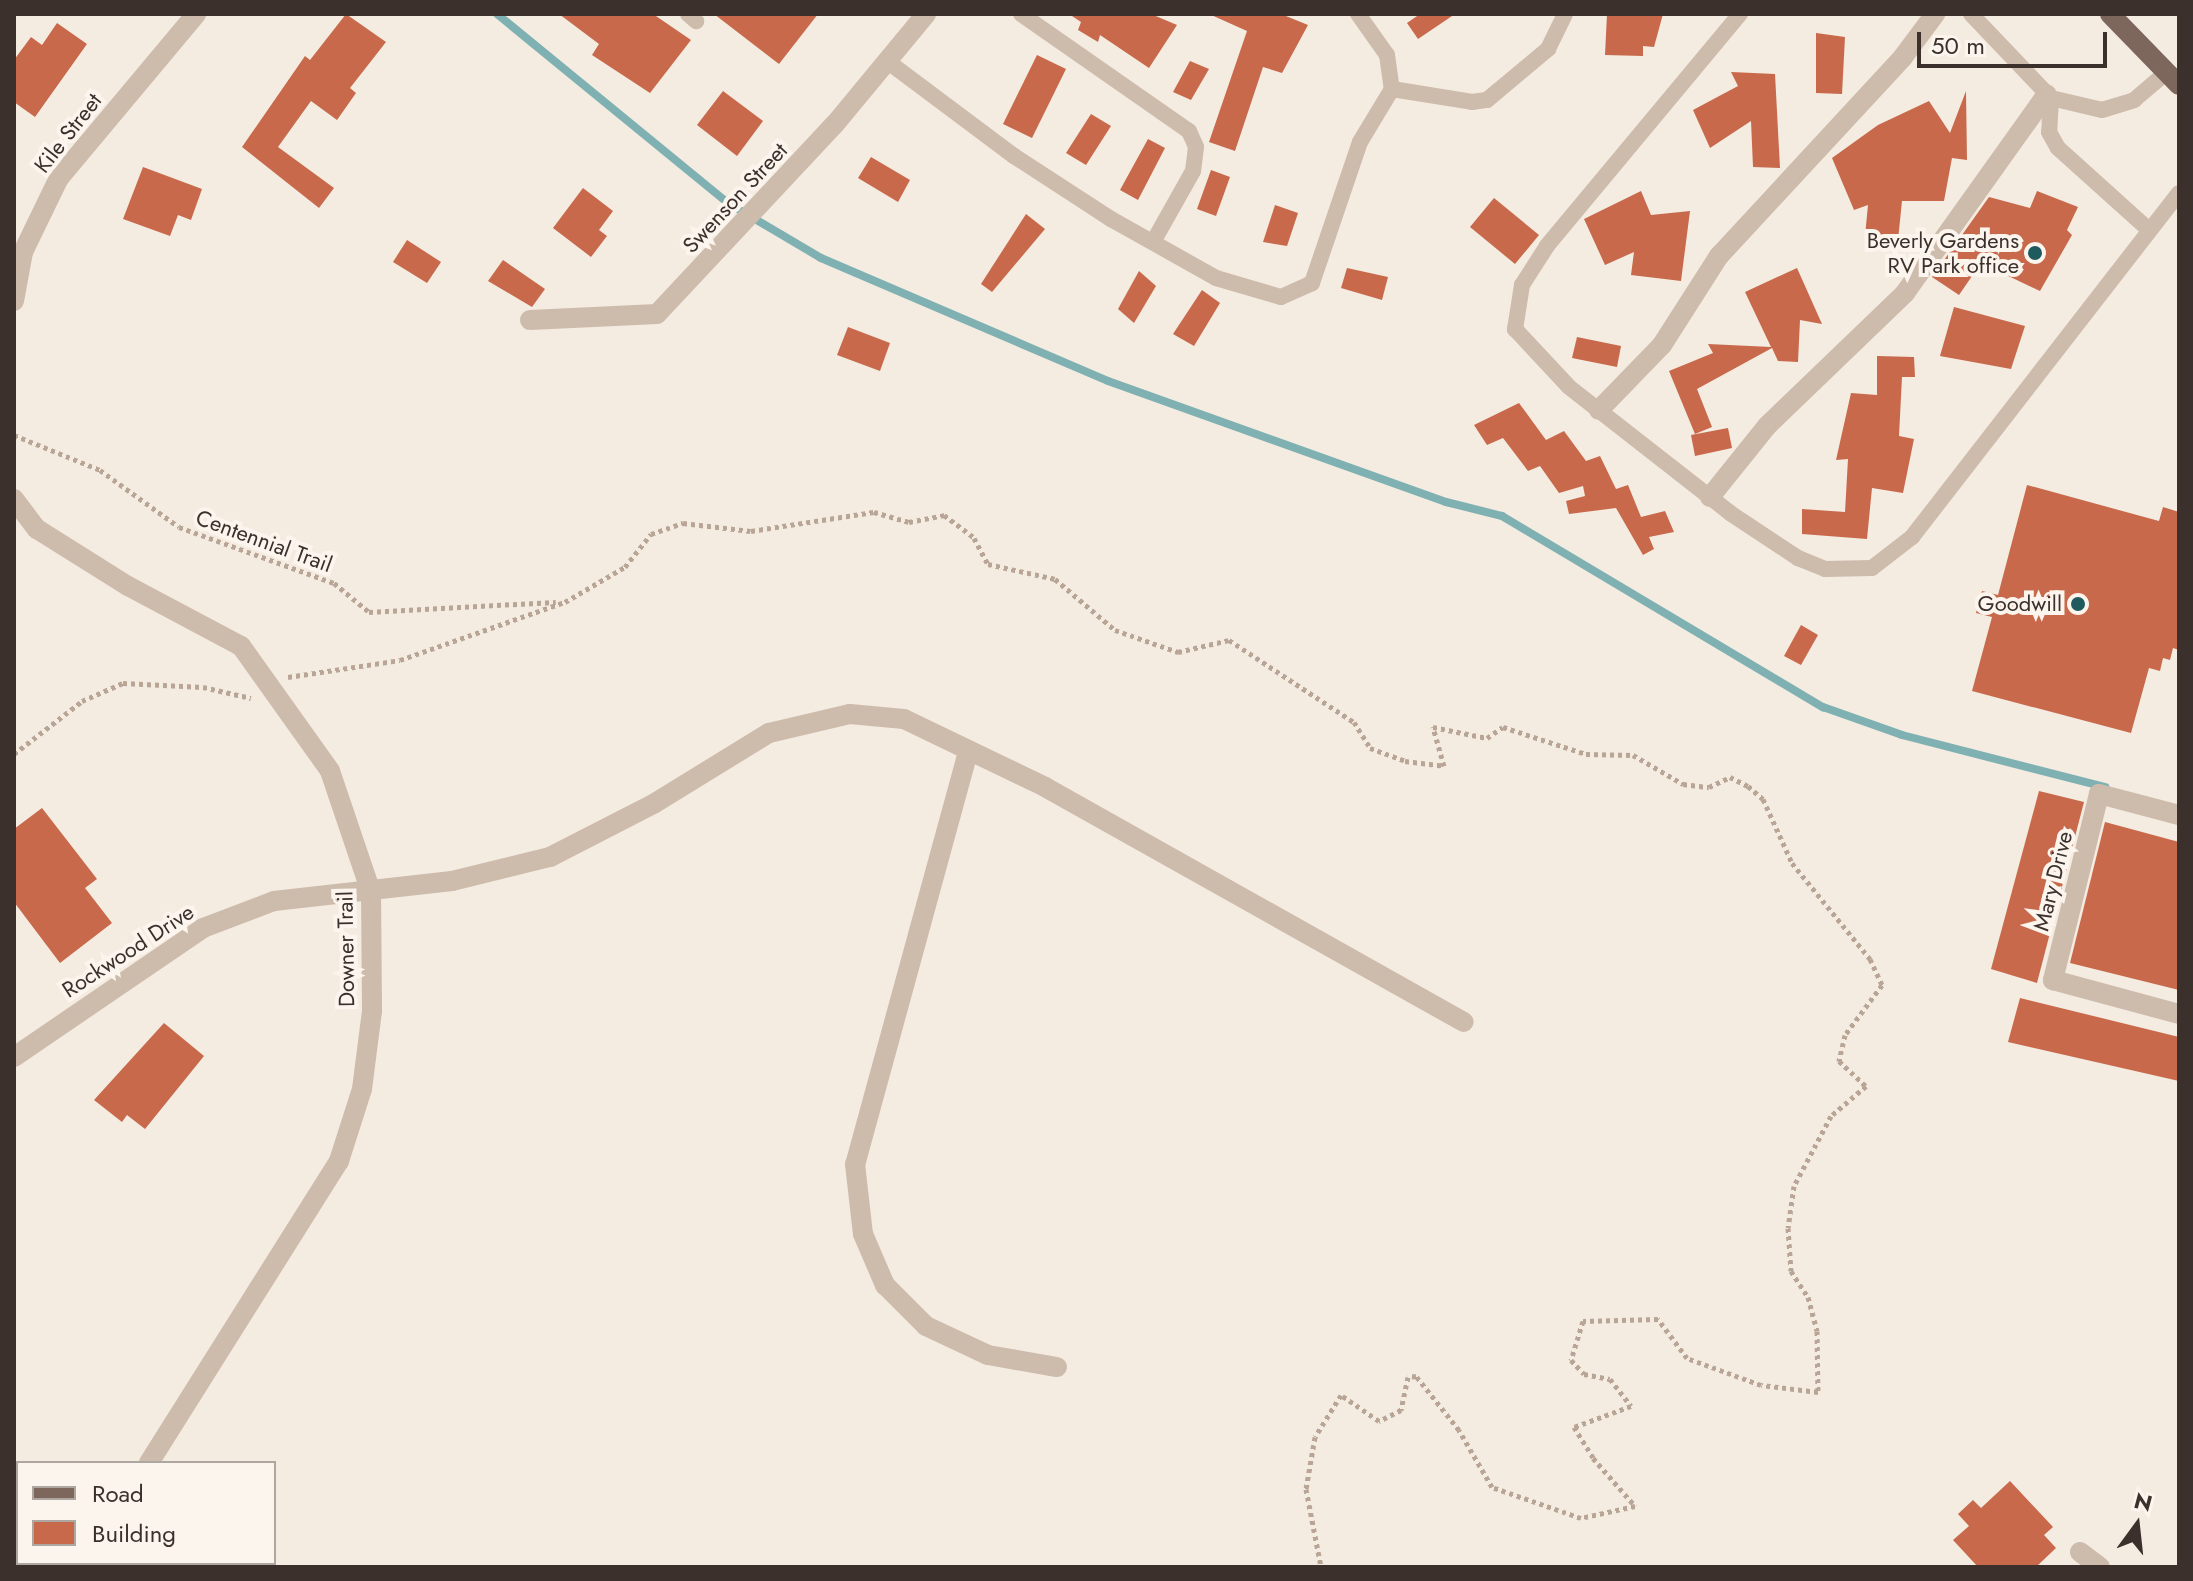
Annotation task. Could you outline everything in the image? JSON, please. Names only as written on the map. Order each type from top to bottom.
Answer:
[{"type":"main road","points":[[2110,14],[2173,78]]},
{"type":"street","name":"Kile Street","points":[[14,301],[23,252],[59,178],[196,14]]},
{"type":"street","name":"Swenson Street","points":[[530,320],[657,314],[735,236],[926,14]]},
{"type":"street","points":[[1599,410],[1662,345],[1719,256],[1903,57],[1935,14]]},
{"type":"street","points":[[1710,497],[1767,426],[1905,293],[2049,96]]},
{"type":"street","name":"Downer Trail","points":[[14,499],[37,529],[128,586],[241,646],[330,771],[371,892],[372,1011],[362,1089],[339,1161],[150,1461]]},
{"type":"street","name":"Rockwood Drive","points":[[14,1057],[203,928],[274,901],[452,881],[550,857],[655,803],[769,733],[850,714],[904,719],[1045,787],[1463,1022]]},
{"type":"street","points":[[968,752],[855,1164],[863,1234],[885,1285],[926,1326],[988,1355],[1057,1367]]},
{"type":"street","name":"Mary Drive","points":[[2179,815],[2099,794],[2053,980],[2179,1014]]},
{"type":"street","points":[[2080,1552],[2100,1567]]},
{"type":"lane","points":[[1021,14],[1189,131],[1196,147],[1193,171],[1153,242]]},
{"type":"lane","points":[[887,61],[1014,156],[1153,242],[1216,278],[1281,297],[1297,293],[1312,283],[1324,260],[1360,142],[1374,111],[1392,89],[1387,55],[1358,14]]},
{"type":"lane","points":[[1392,89],[1472,102],[1487,100],[1548,49],[1565,14]]},
{"type":"lane","points":[[1740,14],[1547,246],[1522,285],[1515,329],[1525,345],[1599,410],[1710,497],[1798,558],[1825,569],[1872,568],[1912,537],[2100,301],[2179,193]]},
{"type":"lane","points":[[1971,14],[2049,96],[2102,110],[2134,100],[2173,78]]},
{"type":"lane","points":[[2049,96],[2049,132],[2058,148],[2149,230]]},
{"type":"path","name":"Centennial Trail","points":[[14,435],[100,470],[179,527],[334,583],[369,612],[565,602]]},
{"type":"path","name":"Centennial Trail","points":[[278,678],[400,660],[565,602],[625,567],[651,534],[683,523],[751,531],[874,512],[909,522],[944,515],[974,538],[988,564],[1055,579],[1115,630],[1178,652],[1229,640],[1354,722],[1370,748],[1405,761],[1444,766],[1433,727],[1487,738],[1503,727],[1586,754],[1633,755],[1683,784],[1709,787],[1730,777],[1763,799],[1792,863],[1870,959],[1882,985],[1845,1035],[1839,1061],[1866,1086],[1831,1116],[1794,1186],[1788,1228],[1791,1271],[1808,1297],[1817,1331],[1818,1392],[1761,1385],[1687,1358],[1658,1319],[1583,1321],[1571,1360],[1584,1374],[1610,1379],[1631,1406],[1574,1427],[1593,1458],[1635,1506],[1581,1518],[1492,1487],[1459,1430],[1416,1376],[1408,1377],[1401,1410],[1379,1421],[1341,1395],[1315,1437],[1306,1489],[1321,1567]]},
{"type":"path","points":[[14,754],[82,701],[123,683],[203,687],[261,698]]},
{"type":"building","points":[[346,14],[386,42],[350,88],[356,93],[337,120],[311,101],[278,147],[334,188],[319,208],[242,147],[305,56],[310,60]]},
{"type":"building","points":[[559,14],[653,14],[691,40],[650,93],[592,55],[599,44]]},
{"type":"building","points":[[714,14],[818,14],[779,64]]},
{"type":"building","points":[[1069,14],[1151,14],[1177,25],[1149,68],[1100,35],[1098,42],[1078,30],[1081,22]]},
{"type":"building","points":[[1209,14],[1281,14],[1308,25],[1282,73],[1263,67],[1235,151],[1209,142],[1247,31]]},
{"type":"building","points":[[1420,14],[1455,14],[1418,39],[1407,23]]},
{"type":"building","points":[[1607,14],[1663,14],[1654,47],[1643,46],[1643,56],[1605,55]]},
{"type":"building","points":[[57,23],[87,44],[35,117],[14,102],[14,60],[31,37],[42,45]]},
{"type":"building","points":[[1816,33],[1845,37],[1842,94],[1816,93]]},
{"type":"building","points":[[1037,55],[1066,69],[1032,138],[1003,124]]},
{"type":"building","points":[[1190,61],[1209,69],[1191,100],[1173,92]]},
{"type":"building","points":[[1731,72],[1775,74],[1780,168],[1753,167],[1751,121],[1710,148],[1693,110],[1738,86]]},
{"type":"building","points":[[723,91],[763,121],[737,156],[697,125]]},
{"type":"building","points":[[1966,91],[1967,160],[1952,158],[1944,201],[1902,201],[1898,240],[1865,236],[1868,205],[1854,210],[1832,158],[1878,125],[1929,101],[1950,133]]},
{"type":"building","points":[[1091,114],[1111,126],[1086,165],[1066,153]]},
{"type":"building","points":[[1148,139],[1165,148],[1138,200],[1120,190]]},
{"type":"building","points":[[871,157],[910,180],[898,202],[858,178]]},
{"type":"building","points":[[143,167],[202,189],[191,220],[178,215],[170,236],[123,219]]},
{"type":"building","points":[[1211,170],[1230,177],[1216,216],[1197,209]]},
{"type":"building","points":[[583,188],[613,211],[599,230],[607,236],[591,257],[553,228]]},
{"type":"building","points":[[1641,191],[1651,215],[1690,211],[1681,281],[1631,275],[1634,252],[1605,265],[1584,219]]},
{"type":"building","points":[[2037,191],[2078,207],[2067,230],[2072,235],[2040,291],[1981,263],[1959,295],[1932,277],[1989,197],[2030,208]]},
{"type":"building","points":[[1494,198],[1539,235],[1515,264],[1470,227]]},
{"type":"building","points":[[1275,205],[1298,213],[1287,246],[1263,242]]},
{"type":"building","points":[[1026,214],[1045,229],[992,292],[981,284]]},
{"type":"building","points":[[407,240],[441,262],[427,283],[393,262]]},
{"type":"building","points":[[503,260],[545,289],[532,307],[488,281]]},
{"type":"building","points":[[1347,268],[1388,277],[1382,300],[1341,288]]},
{"type":"building","points":[[1797,268],[1822,324],[1800,320],[1798,362],[1778,361],[1772,348],[1697,389],[1712,427],[1695,434],[1669,371],[1713,353],[1708,344],[1771,347],[1745,292]]},
{"type":"building","points":[[1139,271],[1156,286],[1134,323],[1118,309]]},
{"type":"building","points":[[1202,290],[1220,303],[1194,346],[1173,334]]},
{"type":"building","points":[[1954,307],[2025,326],[2011,369],[1940,356]]},
{"type":"building","points":[[848,327],[890,343],[880,371],[837,355]]},
{"type":"building","points":[[1577,337],[1621,346],[1617,367],[1572,358]]},
{"type":"building","points":[[1877,356],[1914,357],[1915,377],[1902,377],[1899,436],[1914,439],[1903,493],[1872,488],[1867,539],[1802,534],[1802,509],[1845,512],[1848,459],[1836,460],[1851,393],[1877,395]]},
{"type":"building","points":[[1519,403],[1546,440],[1564,431],[1586,461],[1600,456],[1616,489],[1628,485],[1641,517],[1665,511],[1674,532],[1649,537],[1654,549],[1643,555],[1616,508],[1569,514],[1566,501],[1585,496],[1583,486],[1559,493],[1540,466],[1528,471],[1503,438],[1487,445],[1474,425]]},
{"type":"building","points":[[1728,428],[1732,448],[1695,456],[1691,435]]},
{"type":"building","name":"Goodwill","points":[[2027,485],[2159,521],[2163,507],[2179,512],[2179,650],[2173,648],[2170,660],[2163,658],[2160,671],[2149,668],[2131,733],[1972,691],[1992,617],[1976,613],[1982,591],[1998,595]]},
{"type":"building","points":[[1801,625],[1818,635],[1801,665],[1784,656]]},
{"type":"building","points":[[2039,791],[2084,802],[2037,983],[1991,969]]},
{"type":"building","points":[[42,808],[97,879],[85,888],[112,923],[60,963],[14,902],[14,829]]},
{"type":"building","points":[[2105,822],[2179,842],[2179,990],[2070,963]]},
{"type":"building","points":[[2020,998],[2179,1037],[2179,1081],[2008,1042]]},
{"type":"building","points":[[164,1023],[204,1056],[145,1129],[127,1115],[122,1122],[94,1100]]},
{"type":"building","points":[[2010,1481],[2053,1527],[2044,1535],[2056,1548],[2036,1567],[1978,1567],[1953,1540],[1969,1526],[1958,1514],[1973,1500],[1981,1508]]},
{"type":"waterway","points":[[497,14],[728,203],[821,258],[1108,381],[1446,502],[1502,516],[1823,707],[1902,735],[2105,787]]},
{"type":"place","name":"Beverly Gardens RV Park office","points":[[2035,253]]},
{"type":"place","name":"Goodwill","points":[[2078,604]]}]
